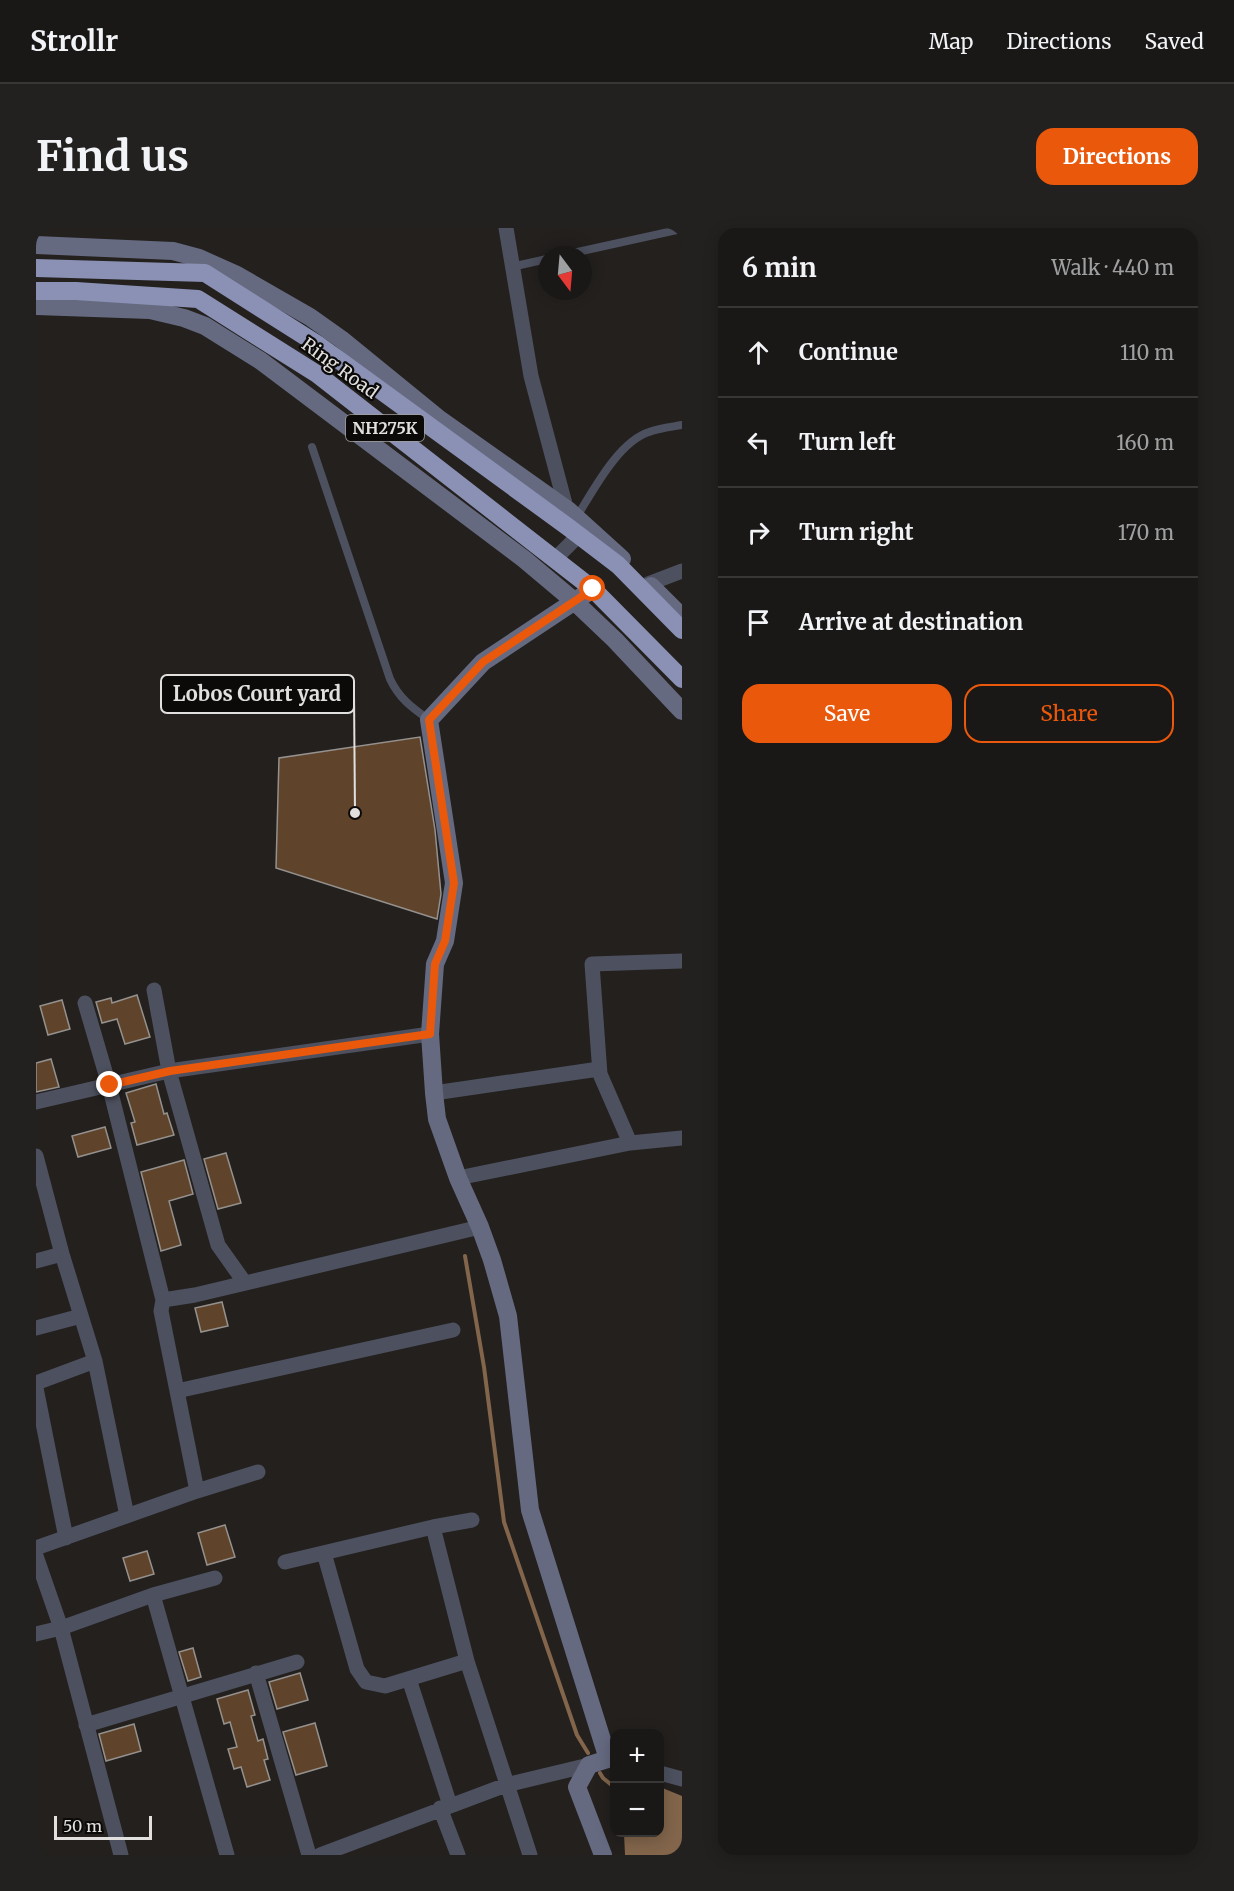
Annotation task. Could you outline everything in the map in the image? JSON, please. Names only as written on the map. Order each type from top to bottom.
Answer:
[{"type":"highway","name":"Ring Road","points":[[36,267],[205,273],[323,337],[573,522],[682,630]]},
{"type":"highway","name":"Ring Road","points":[[36,291],[76,291],[198,299],[317,374],[555,559],[593,589],[682,679]]},
{"type":"street","points":[[506,228],[531,376],[573,522],[648,584],[682,617]]},
{"type":"street","points":[[36,245],[173,251],[199,258],[237,275],[310,317],[323,337]]},
{"type":"street","points":[[36,306],[150,310],[184,318],[205,326],[279,375],[524,560],[574,601],[615,640],[682,711]]},
{"type":"street","points":[[555,559],[573,522]]},
{"type":"street","points":[[648,584],[682,571]]},
{"type":"street","points":[[593,589],[483,662],[429,720],[454,883],[445,941],[435,964],[430,1034],[437,1119],[458,1178],[492,1260],[509,1324],[530,1510],[610,1757]]},
{"type":"street","points":[[630,1143],[600,1074],[592,964],[682,961]]},
{"type":"street","points":[[154,990],[170,1071],[218,1245],[244,1283]]},
{"type":"street","points":[[85,1003],[110,1085],[163,1300],[161,1311],[197,1491]]},
{"type":"street","points":[[36,1102],[170,1071],[430,1034]]},
{"type":"street","points":[[434,1093],[599,1069]]},
{"type":"street","points":[[458,1178],[630,1143],[682,1138]]},
{"type":"street","points":[[36,1156],[62,1254],[95,1361],[127,1516]]},
{"type":"street","points":[[163,1300],[195,1295],[480,1227]]},
{"type":"street","points":[[36,1261],[62,1254]]},
{"type":"street","points":[[36,1328],[81,1316]]},
{"type":"street","points":[[177,1391],[453,1330]]},
{"type":"street","points":[[36,1383],[95,1361]]},
{"type":"street","points":[[36,1389],[66,1538]]},
{"type":"street","points":[[36,1548],[258,1472]]},
{"type":"street","points":[[285,1562],[472,1520]]},
{"type":"street","points":[[433,1527],[467,1661],[530,1855]]},
{"type":"street","points":[[324,1553],[357,1669],[366,1682],[385,1686],[467,1661]]},
{"type":"street","points":[[36,1556],[61,1628],[121,1855]]},
{"type":"street","points":[[36,1634],[61,1628],[153,1594],[215,1578]]},
{"type":"street","points":[[153,1594],[227,1855]]},
{"type":"street","points":[[86,1725],[297,1662]]},
{"type":"street","points":[[256,1673],[309,1855]]},
{"type":"street","points":[[409,1679],[458,1855]]},
{"type":"street","points":[[320,1855],[362,1848],[445,1807],[506,1785],[610,1760]]},
{"type":"street","points":[[589,1765],[577,1787],[603,1855]]},
{"type":"street","points":[[664,1774],[682,1779]]},
{"type":"lane","points":[[592,249],[682,229]]},
{"type":"lane","points":[[511,267],[538,261]]},
{"type":"lane","points":[[573,522],[610,464],[632,442],[647,432],[682,425]]},
{"type":"lane","points":[[312,447],[390,679],[404,702],[429,720]]},
{"type":"shaded area","points":[[664,1789],[682,1796],[682,1855],[625,1855],[624,1837],[664,1837]]},
{"type":"building","points":[[420,737],[435,830],[441,894],[437,919],[276,868],[279,758]]},
{"type":"building","points":[[137,995],[150,1037],[125,1044],[117,1019],[102,1023],[96,1002],[111,998],[112,1003]]},
{"type":"building","points":[[62,1000],[70,1029],[48,1035],[40,1006]]},
{"type":"building","points":[[51,1059],[59,1087],[36,1092],[36,1063]]},
{"type":"building","points":[[156,1084],[164,1114],[167,1113],[174,1135],[137,1145],[131,1123],[135,1122],[126,1093]]},
{"type":"building","points":[[105,1127],[111,1148],[78,1157],[72,1136]]},
{"type":"building","points":[[226,1153],[241,1203],[218,1209],[204,1159]]},
{"type":"building","points":[[184,1160],[193,1194],[169,1201],[181,1245],[161,1251],[141,1172]]},
{"type":"building","points":[[222,1302],[228,1326],[201,1332],[195,1308]]},
{"type":"building","points":[[225,1525],[235,1557],[207,1565],[198,1533]]},
{"type":"building","points":[[147,1551],[154,1574],[130,1581],[123,1558]]},
{"type":"building","points":[[193,1648],[201,1677],[188,1681],[179,1652]]},
{"type":"building","points":[[300,1673],[308,1700],[277,1709],[269,1682]]},
{"type":"building","points":[[248,1690],[255,1715],[251,1716],[258,1741],[263,1739],[268,1759],[264,1760],[270,1780],[247,1787],[241,1767],[234,1769],[228,1749],[237,1747],[230,1722],[224,1724],[217,1699]]},
{"type":"building","points":[[315,1723],[327,1766],[296,1775],[283,1732]]},
{"type":"building","points":[[134,1724],[141,1751],[106,1761],[99,1734]]},
{"type":"waterway","points":[[465,1256],[484,1367],[504,1522],[577,1735],[588,1753]]},
{"type":"waterway","points":[[600,1773],[610,1784]]},
{"type":"place","name":"Lobos Court yard","points":[[355,813]]},
{"type":"route","points":[[110,1085],[170,1071],[430,1034],[435,964],[445,941],[454,883],[429,720],[483,662],[593,589]]}]
